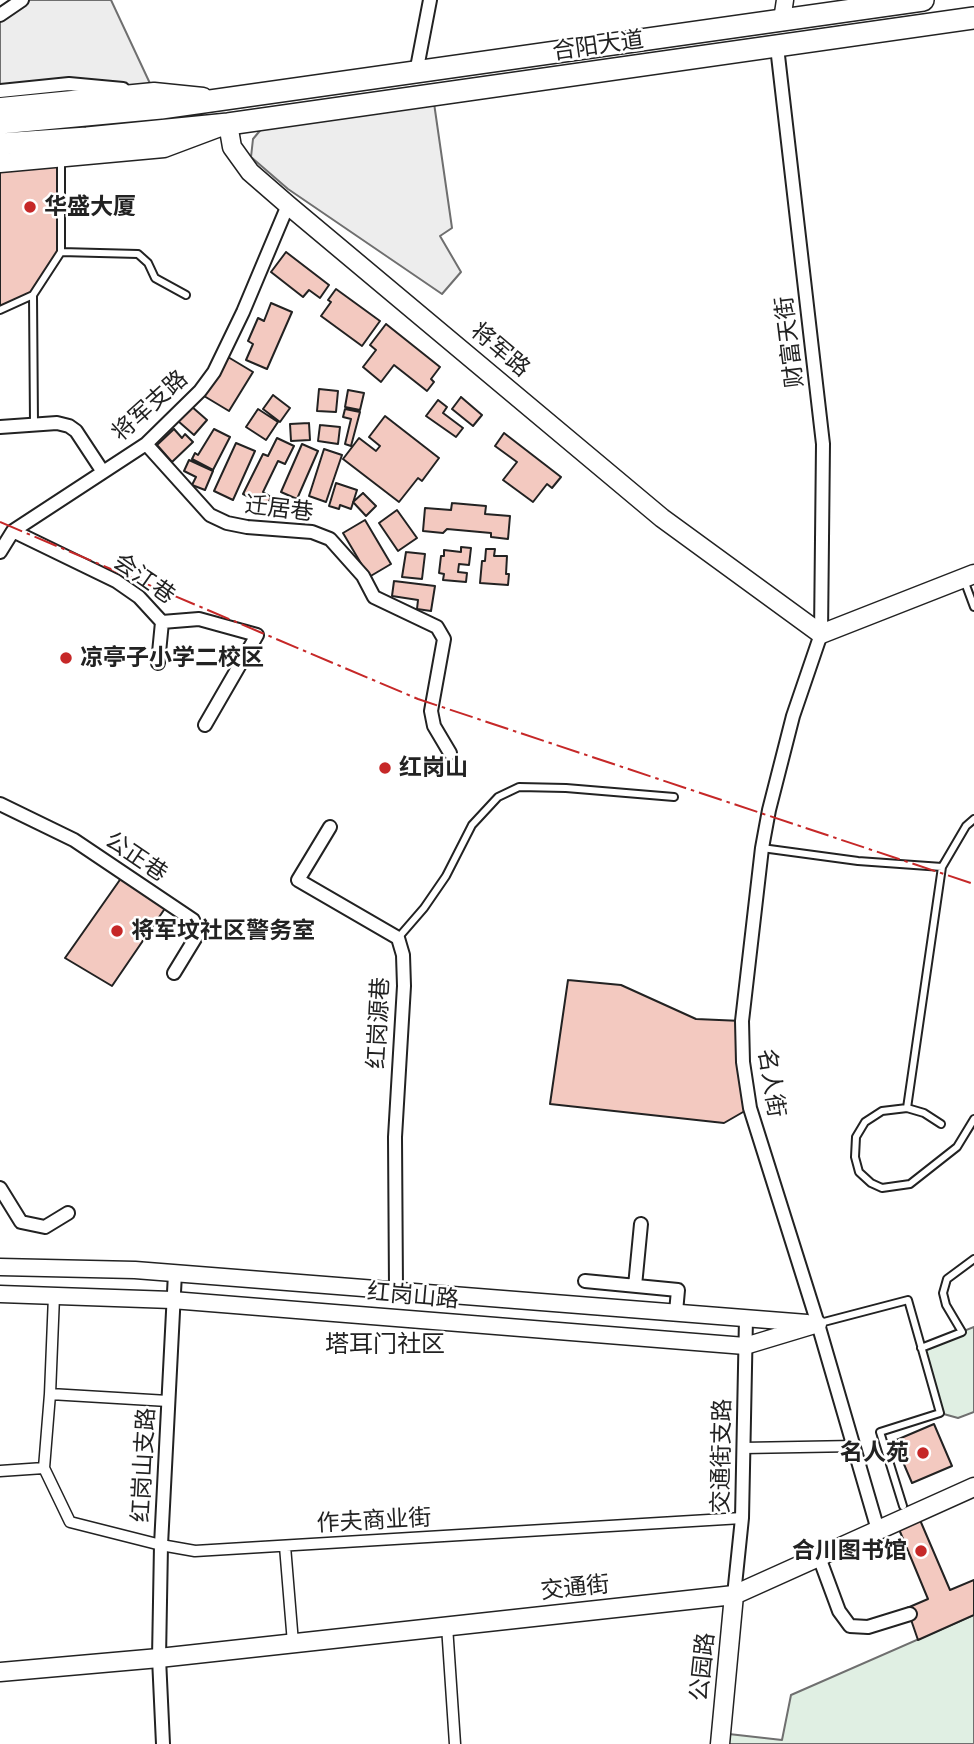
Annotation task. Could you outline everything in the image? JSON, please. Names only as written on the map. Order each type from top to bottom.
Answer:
[{"type":"highway","name":"合阳大道","points":[[0,123],[147,110],[416,73],[783,10],[923,0]]},
{"type":"highway","name":"合阳大道","points":[[0,144],[228,124],[974,18]]},
{"type":"main road","points":[[0,107],[155,92],[227,99]]},
{"type":"main road","points":[[0,163],[164,148],[228,124]]},
{"type":"main road","name":"将军路","points":[[228,124],[232,147],[238,156],[250,172],[288,205],[662,518],[821,634]]},
{"type":"main road","points":[[821,634],[969,576]]},
{"type":"main road","name":"交通街","points":[[0,1672],[159,1658],[734,1595],[974,1487]]},
{"type":"main road","name":"公园路","points":[[720,1744],[734,1595]]},
{"type":"street","points":[[0,15],[22,0]]},
{"type":"street","points":[[416,73],[430,0]]},
{"type":"street","name":"财富天街","points":[[777,47],[823,444],[821,634]]},
{"type":"street","points":[[0,91],[69,84],[155,92]]},
{"type":"street","name":"将军支路","points":[[0,552],[13,531],[146,444],[201,391],[214,372],[243,312],[288,205]]},
{"type":"street","points":[[0,427],[57,423],[69,426],[76,431],[103,472]]},
{"type":"street","name":"迁居巷","points":[[146,444],[210,515],[237,525],[312,532],[330,539],[363,576],[374,597],[437,627],[444,639],[431,711],[434,726],[450,753]]},
{"type":"street","name":"会江巷","points":[[13,531],[116,580],[139,597],[162,622],[199,619],[257,635],[205,725]]},
{"type":"street","points":[[158,663],[162,622]]},
{"type":"street","name":"名人街","points":[[821,634],[793,716],[762,848],[742,1021],[743,1062],[750,1108],[818,1324],[878,1530]]},
{"type":"street","name":"公正巷","points":[[0,804],[74,840],[193,920],[199,932],[174,973]]},
{"type":"street","points":[[330,827],[299,880],[398,938]]},
{"type":"street","name":"红岗源巷","points":[[396,1289],[395,1137],[404,986],[403,955],[398,938]]},
{"type":"street","points":[[0,1188],[21,1223],[45,1227],[68,1213]]},
{"type":"street","points":[[635,1286],[641,1224]]},
{"type":"street","name":"红岗山路","points":[[0,1267],[135,1270],[818,1324]]},
{"type":"street","name":"红岗山支路","points":[[163,1744],[159,1658],[161,1545],[175,1273]]},
{"type":"street","points":[[585,1281],[678,1290],[676,1312]]},
{"type":"street","name":"红岗山路","points":[[0,1294],[173,1300],[745,1346],[818,1324]]},
{"type":"street","points":[[0,1471],[44,1468],[54,1296]]},
{"type":"street","name":"交通街支路","points":[[734,1595],[742,1518],[747,1318]]},
{"type":"street","points":[[50,1394],[168,1401]]},
{"type":"street","points":[[743,1448],[855,1446]]},
{"type":"street","name":"作夫商业街","points":[[44,1468],[70,1522],[195,1551],[742,1518]]},
{"type":"street","points":[[285,1546],[293,1643]]},
{"type":"street","points":[[818,1557],[839,1611],[850,1626],[868,1628],[910,1614]]},
{"type":"street","points":[[447,1626],[455,1744]]},
{"type":"lane","points":[[0,310],[33,295],[61,252],[61,157]]},
{"type":"lane","points":[[61,252],[138,254],[148,263],[155,278],[186,295]]},
{"type":"lane","points":[[33,295],[34,424]]},
{"type":"lane","points":[[969,576],[974,607]]},
{"type":"lane","points":[[398,938],[424,908],[446,876],[472,825],[498,797],[519,787],[674,797]]},
{"type":"lane","points":[[908,1108],[942,867],[966,826],[974,819]]},
{"type":"lane","points":[[762,848],[858,861],[942,867]]},
{"type":"lane","points":[[941,1124],[924,1113],[908,1108],[883,1111],[865,1122],[856,1137],[855,1157],[859,1172],[871,1183],[882,1188],[910,1184],[957,1147],[974,1119]]},
{"type":"lane","points":[[903,1506],[880,1432],[940,1413],[921,1348],[962,1332],[946,1305],[943,1293],[947,1279],[974,1259]]},
{"type":"lane","name":"红岗山路","points":[[818,1324],[908,1300],[921,1348]]},
{"type":"green space","points":[[974,1327],[974,1412],[958,1418],[940,1413],[921,1348]]},
{"type":"green space","points":[[974,1615],[974,1744],[720,1744],[720,1733],[782,1740],[791,1695]]},
{"type":"shaded area","points":[[22,0],[111,0],[154,92],[69,84],[0,91],[0,15]]},
{"type":"shaded area","points":[[434,103],[452,228],[440,236],[461,272],[442,294],[288,189],[251,157],[253,139],[263,127]]},
{"type":"building","name":"华盛大厦","points":[[61,157],[61,252],[33,295],[0,310],[0,163]]},
{"type":"building","points":[[286,252],[329,285],[320,298],[309,290],[303,297],[271,272]]},
{"type":"building","points":[[336,289],[380,321],[362,346],[321,316]]},
{"type":"building","points":[[271,303],[292,312],[267,369],[246,360],[253,344],[248,341],[258,318],[264,321]]},
{"type":"building","points":[[386,324],[440,367],[431,379],[434,382],[427,391],[394,365],[381,382],[363,367],[376,350],[370,345]]},
{"type":"building","points":[[228,357],[253,372],[229,411],[204,396]]},
{"type":"building","points":[[319,389],[338,391],[336,412],[317,411]]},
{"type":"building","points":[[348,390],[364,393],[360,410],[345,407]]},
{"type":"building","points":[[273,395],[290,408],[280,422],[263,409]]},
{"type":"building","points":[[461,397],[482,415],[473,426],[452,409]]},
{"type":"building","points":[[438,400],[447,407],[443,413],[463,428],[456,437],[426,416]]},
{"type":"building","points":[[191,406],[207,420],[194,435],[178,421]]},
{"type":"building","points":[[258,409],[278,422],[266,440],[246,427]]},
{"type":"building","points":[[345,409],[360,412],[351,446],[345,444],[351,419],[343,417]]},
{"type":"building","points":[[385,416],[439,458],[422,481],[418,478],[399,502],[343,459],[359,438],[376,451],[380,446],[369,437]]},
{"type":"building","points":[[309,423],[310,440],[291,441],[290,424]]},
{"type":"building","points":[[320,425],[340,427],[338,444],[318,441]]},
{"type":"building","points":[[174,429],[182,438],[185,434],[193,442],[172,462],[157,445]]},
{"type":"building","points":[[214,429],[230,437],[213,470],[192,459],[195,453],[198,455]]},
{"type":"building","points":[[504,433],[561,477],[552,488],[547,484],[533,502],[503,480],[517,462],[495,446]]},
{"type":"building","points":[[277,438],[294,446],[285,464],[278,461],[263,492],[271,497],[267,506],[243,494],[263,454],[268,456]]},
{"type":"building","points":[[236,443],[255,451],[233,500],[214,491]]},
{"type":"building","points":[[302,444],[318,451],[297,499],[281,492]]},
{"type":"building","points":[[324,449],[342,455],[326,502],[309,496]]},
{"type":"building","points":[[189,460],[213,471],[205,490],[192,485],[196,477],[184,471]]},
{"type":"building","points":[[336,483],[357,490],[351,509],[340,505],[339,509],[329,506]]},
{"type":"building","points":[[363,493],[376,506],[366,516],[353,502]]},
{"type":"building","points":[[452,503],[486,506],[485,514],[510,516],[508,539],[491,537],[491,533],[447,529],[443,533],[423,531],[425,508],[451,510]]},
{"type":"building","points":[[397,510],[417,538],[398,551],[379,523]]},
{"type":"building","points":[[365,520],[391,564],[369,577],[343,533]]},
{"type":"building","points":[[461,547],[471,548],[469,565],[459,564],[458,572],[467,573],[466,582],[443,580],[444,574],[439,573],[444,550],[461,552]]},
{"type":"building","points":[[486,549],[495,549],[494,556],[507,556],[508,585],[480,583]]},
{"type":"building","points":[[406,552],[425,554],[422,579],[402,577]]},
{"type":"building","points":[[394,581],[435,586],[431,611],[417,609],[418,600],[392,596]]},
{"type":"building","name":"将军坟社区警务室","points":[[124,874],[168,904],[112,986],[65,958]]},
{"type":"building","points":[[568,980],[621,985],[696,1019],[742,1021],[750,1108],[724,1123],[550,1104]]},
{"type":"building","name":"名人苑","points":[[934,1424],[952,1466],[912,1483],[894,1441]]},
{"type":"building","name":"合川图书馆","points":[[917,1513],[950,1590],[974,1580],[974,1615],[918,1640],[907,1608],[928,1599],[896,1522]]},
{"type":"power","points":[[0,522],[418,699],[974,884]]},
{"type":"place","name":"华盛大厦","points":[[30,207]]},
{"type":"place","name":"凉亭子小学二校区","points":[[66,658]]},
{"type":"place","name":"红岗山","points":[[385,768]]},
{"type":"place","name":"将军坟社区警务室","points":[[117,931]]},
{"type":"place","name":"名人苑","points":[[923,1453]]},
{"type":"place","name":"合川图书馆","points":[[921,1551]]},
{"type":"district","name":"塔耳门社区","points":[[385,1345]]}]
